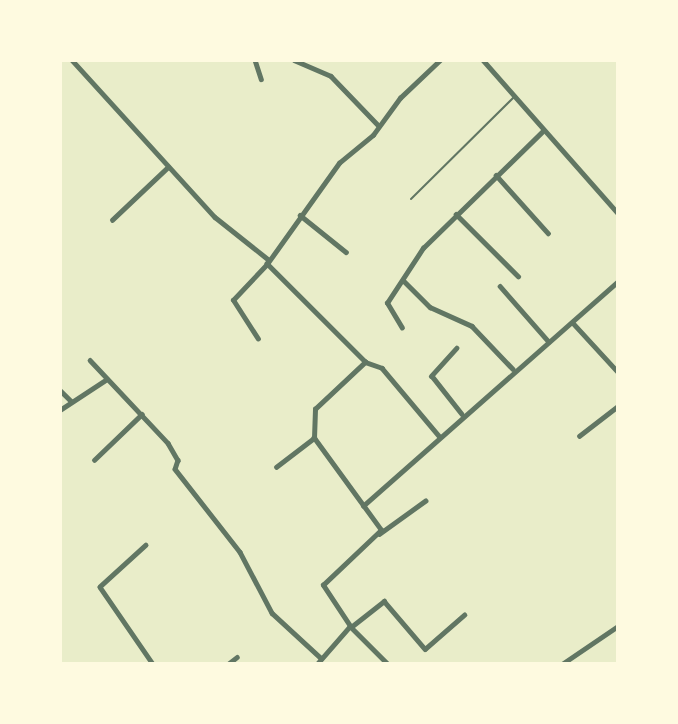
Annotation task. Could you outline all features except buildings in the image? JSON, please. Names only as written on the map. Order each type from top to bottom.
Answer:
[{"type":"street","points":[[72,60],[237,238],[268,262],[365,362],[382,368],[438,436]]},
{"type":"street","points":[[255,60],[261,79]]},
{"type":"street","points":[[294,60],[331,76],[379,126]]},
{"type":"street","points":[[258,339],[233,300],[268,262],[344,156],[379,126],[440,60]]},
{"type":"street","points":[[483,60],[542,132],[618,213]]},
{"type":"street","points":[[402,328],[386,308],[428,241],[542,132]]},
{"type":"street","points":[[112,220],[168,166]]},
{"type":"street","points":[[496,175],[548,233]]},
{"type":"street","points":[[456,214],[518,276]]},
{"type":"street","points":[[300,215],[346,252]]},
{"type":"street","points":[[363,506],[462,414],[513,369],[573,323],[618,280]]},
{"type":"street","points":[[404,281],[430,307],[472,326],[513,369]]},
{"type":"street","points":[[500,286],[549,342]]},
{"type":"street","points":[[573,323],[618,372]]},
{"type":"street","points":[[458,348],[432,376],[462,414]]},
{"type":"street","points":[[90,360],[142,414],[178,460],[175,469],[240,552],[263,601],[321,658]]},
{"type":"street","points":[[365,362],[357,375],[317,405],[314,438],[363,506],[379,534]]},
{"type":"street","points":[[60,410],[107,379]]},
{"type":"street","points":[[60,390],[71,401]]},
{"type":"street","points":[[579,436],[618,406]]},
{"type":"street","points":[[94,460],[142,414]]},
{"type":"street","points":[[276,467],[314,438]]},
{"type":"street","points":[[388,664],[350,626],[323,585],[379,534],[425,501]]},
{"type":"street","points":[[146,545],[99,587],[153,664]]},
{"type":"street","points":[[317,664],[350,626],[384,601],[425,649],[464,615]]},
{"type":"street","points":[[562,664],[618,626]]},
{"type":"street","points":[[228,664],[237,657]]},
{"type":"lane","points":[[411,199],[514,97]]}]
